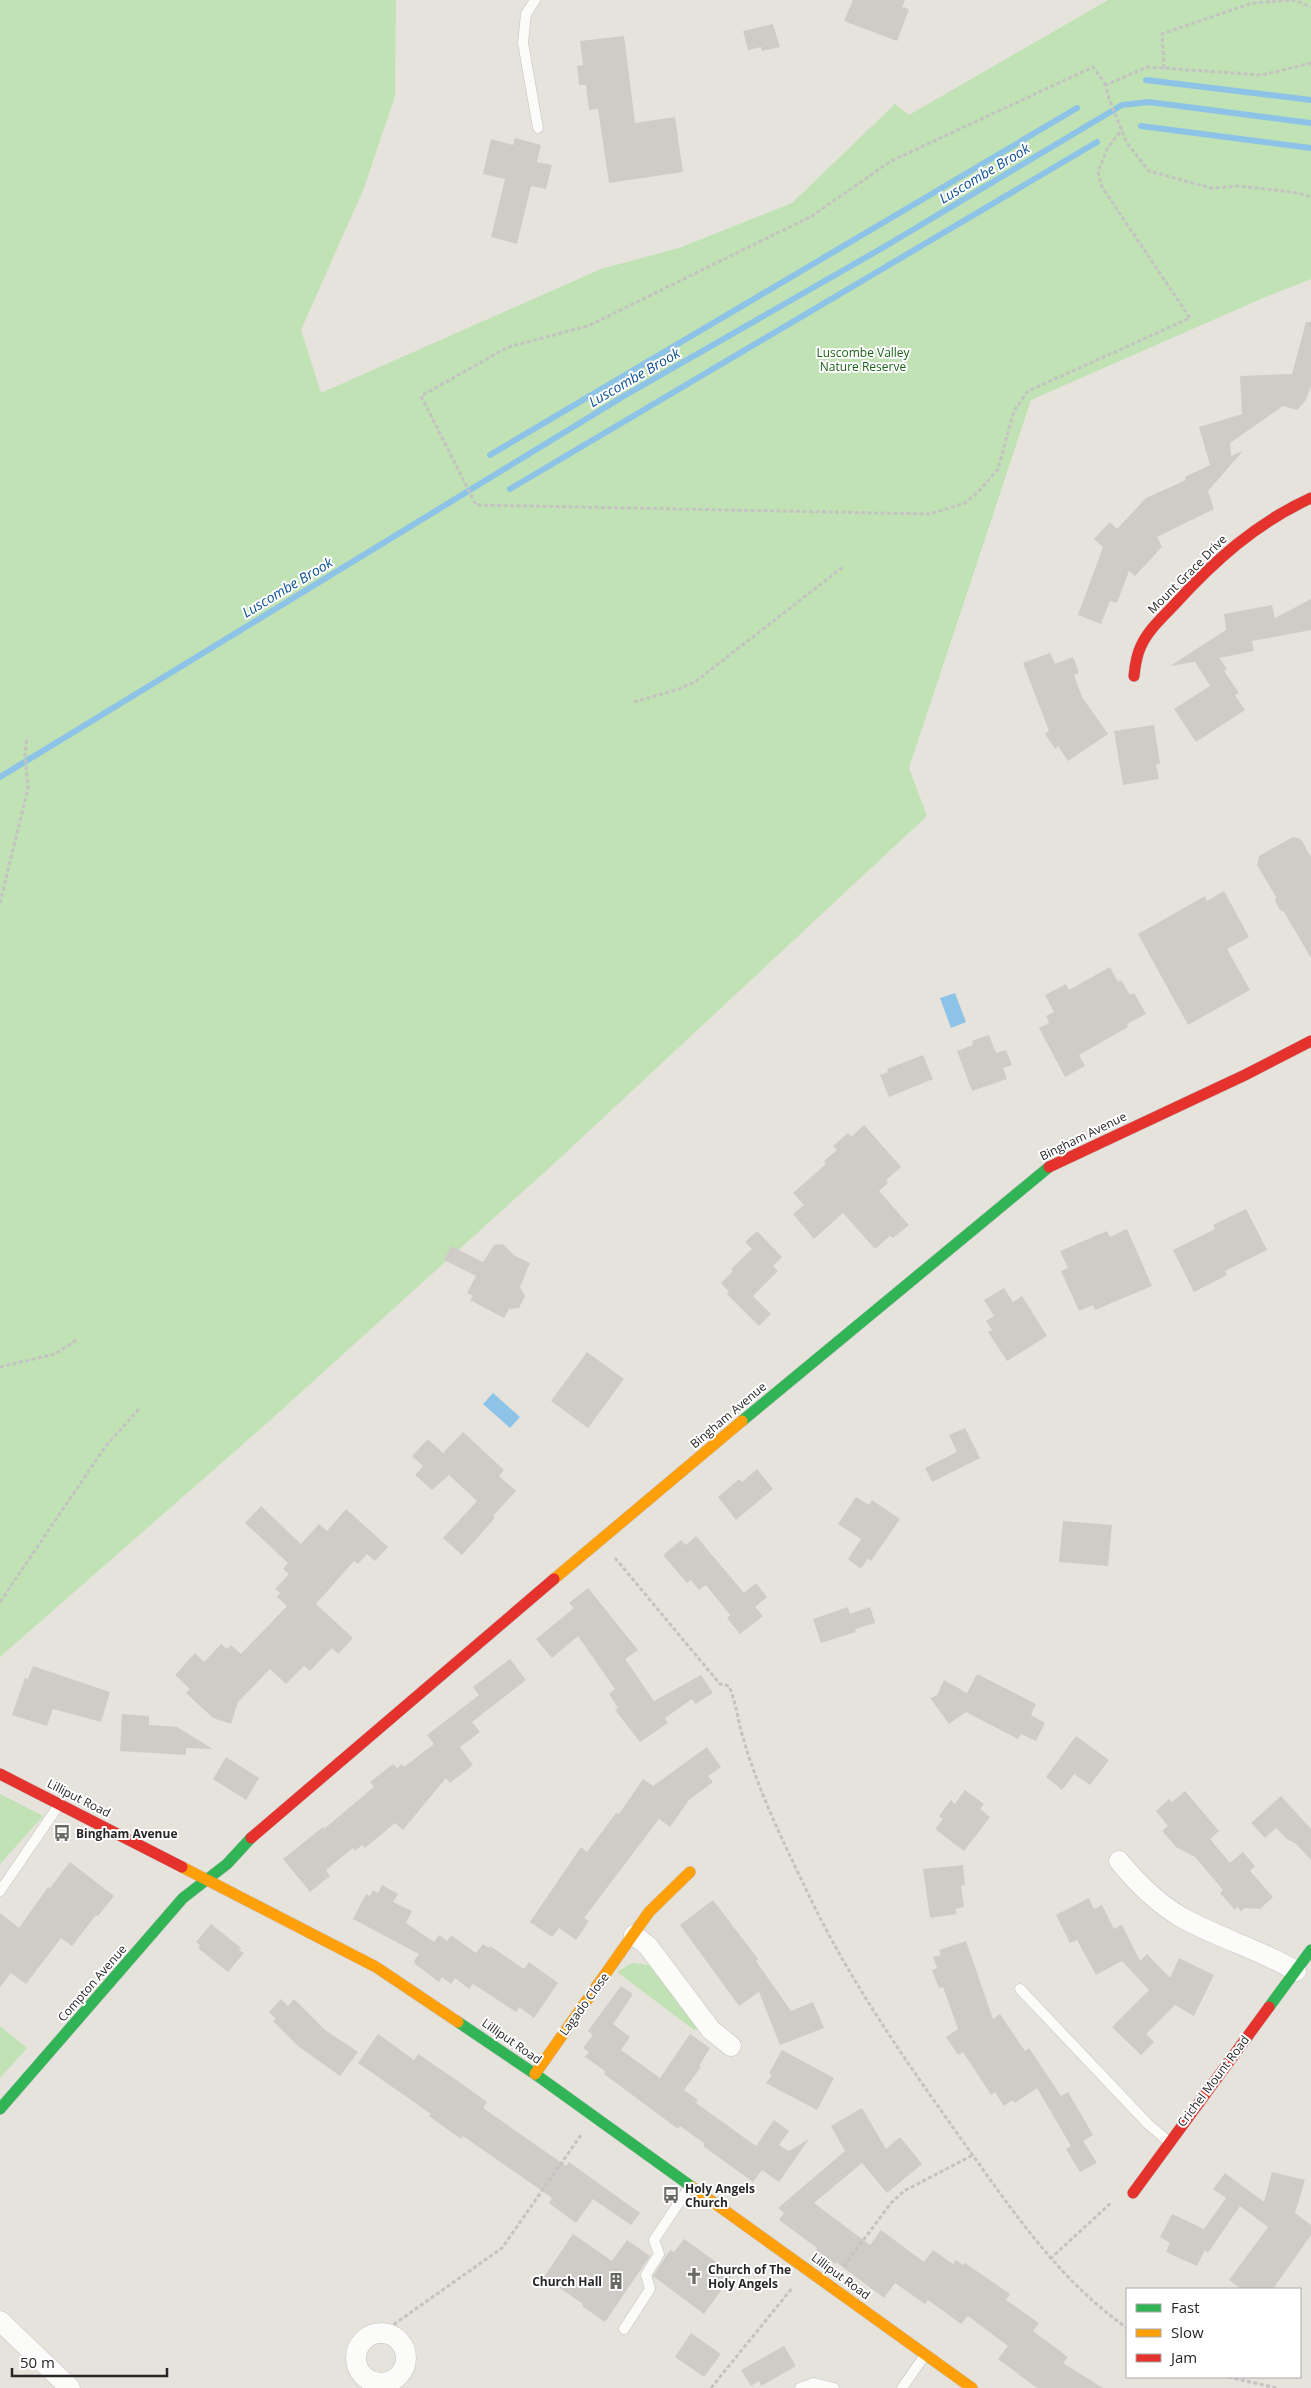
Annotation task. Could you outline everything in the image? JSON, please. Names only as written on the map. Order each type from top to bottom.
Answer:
[{"type":"street","name":"Mount Grace Drive","points":[[1134,676],[1139,649],[1151,630],[1180,597],[1240,542],[1268,520],[1295,504],[1311,498]]},
{"type":"street","name":"Bingham Avenue","points":[[208,1879],[227,1864],[247,1841],[600,1540],[1043,1170],[1311,1041]]},
{"type":"street","name":"Lilliput Road","points":[[0,1774],[208,1879],[376,1967],[535,2074],[972,2388]]},
{"type":"street","points":[[1119,1861],[1144,1890],[1181,1917],[1277,1960],[1296,1971]]},
{"type":"street","name":"Lagado Close","points":[[535,2074],[649,1912],[690,1872]]},
{"type":"street","name":"Compton Avenue","points":[[0,2110],[183,1898],[208,1879]]},
{"type":"street","points":[[634,1935],[648,1946],[711,2030],[731,2046]]},
{"type":"street","name":"Crichel Mount Road","points":[[1133,2193],[1311,1950]]},
{"type":"street","points":[[0,2321],[70,2388]]},
{"type":"street","points":[[383,2332],[391,2334],[403,2345],[407,2360],[400,2375],[394,2380],[386,2383],[369,2384],[358,2369],[356,2352],[366,2337],[383,2332]]},
{"type":"lane","points":[[535,0],[526,14],[524,43],[538,128]]},
{"type":"lane","points":[[0,1891],[60,1804]]},
{"type":"lane","points":[[1020,1989],[1148,2124],[1169,2142]]},
{"type":"lane","points":[[624,2329],[650,2289],[646,2276],[658,2254],[654,2240],[690,2185]]},
{"type":"lane","points":[[902,2388],[926,2354]]},
{"type":"lane","points":[[800,2388],[814,2383],[834,2388]]},
{"type":"path","points":[[1164,68],[1162,34],[1252,3],[1294,0],[1311,7]]},
{"type":"path","points":[[1106,85],[1147,67],[1262,75],[1311,63]]},
{"type":"path","points":[[1122,130],[1108,148],[1098,172],[1102,187],[1190,318],[1028,391],[1014,411],[998,469],[978,492],[965,503],[930,514],[476,505],[421,396],[508,347],[597,322],[812,216],[891,161],[1093,67],[1106,85],[1109,99],[1122,130],[1127,143],[1149,171],[1211,188],[1240,186],[1298,193],[1311,198]]},
{"type":"path","points":[[634,702],[679,689],[696,681],[843,567]]},
{"type":"path","points":[[0,903],[23,809],[28,774],[25,755],[27,737]]},
{"type":"path","points":[[0,1367],[55,1354],[78,1339]]},
{"type":"path","points":[[0,1602],[105,1447],[139,1409]]},
{"type":"path","points":[[600,1540],[720,1684],[729,1686],[736,1703],[744,1738],[779,1831],[805,1889],[838,1951],[916,2076],[1050,2259],[1109,2315],[1126,2327]]},
{"type":"path","points":[[383,2332],[502,2248],[594,2116]]},
{"type":"path","points":[[830,2285],[891,2203],[904,2191],[973,2155]]},
{"type":"path","points":[[1050,2259],[1116,2198]]},
{"type":"path","points":[[711,2388],[791,2289],[810,2271]]},
{"type":"path","points":[[1232,2378],[1277,2388]]},
{"type":"green space","name":"Luscombe Valley Nature Reserve","points":[[0,0],[396,0],[395,96],[364,188],[301,330],[321,393],[601,269],[679,248],[792,203],[895,104],[909,115],[1108,0],[1311,0],[1311,279],[1263,298],[1031,400],[909,768],[927,816],[559,1159],[267,1423],[0,1657]]},
{"type":"green space","points":[[0,1794],[43,1816],[0,1864]]},
{"type":"green space","points":[[632,1963],[649,1965],[700,2028],[694,2030],[617,1972]]},
{"type":"green space","points":[[0,2026],[27,2048],[0,2078]]},
{"type":"water","points":[[955,993],[966,1022],[951,1028],[940,998]]},
{"type":"water","points":[[493,1393],[520,1417],[510,1428],[483,1404]]},
{"type":"building","points":[[853,0],[905,0],[902,7],[909,9],[897,41],[844,21]]},
{"type":"building","points":[[773,24],[780,47],[762,51],[761,47],[748,50],[743,31]]},
{"type":"building","points":[[624,36],[635,123],[675,117],[683,172],[609,183],[598,109],[589,110],[586,85],[579,85],[577,66],[583,65],[580,41]]},
{"type":"building","points":[[515,138],[541,145],[537,162],[552,165],[546,189],[531,186],[517,244],[491,237],[505,179],[483,174],[491,139],[513,145]]},
{"type":"building","points":[[1306,322],[1311,322],[1311,387],[1305,401],[1297,410],[1283,406],[1230,443],[1231,456],[1243,451],[1208,491],[1214,509],[1157,537],[1162,547],[1135,576],[1129,571],[1117,603],[1110,601],[1101,624],[1078,615],[1103,547],[1094,539],[1110,522],[1117,529],[1146,498],[1186,480],[1185,477],[1210,465],[1199,427],[1242,414],[1240,376],[1292,374]]},
{"type":"building","points":[[1311,599],[1311,630],[1252,641],[1254,651],[1219,658],[1227,669],[1224,671],[1239,693],[1235,695],[1245,710],[1196,742],[1174,709],[1210,686],[1195,662],[1170,666],[1226,630],[1224,614],[1272,605],[1275,618]]},
{"type":"building","points":[[1050,653],[1055,664],[1073,657],[1079,673],[1074,675],[1082,697],[1108,734],[1068,761],[1058,746],[1055,749],[1045,734],[1049,731],[1023,663]]},
{"type":"building","points":[[1154,725],[1160,764],[1156,764],[1159,779],[1123,785],[1114,731]]},
{"type":"building","points":[[1293,837],[1301,839],[1311,857],[1311,958],[1284,912],[1280,910],[1275,901],[1276,897],[1257,865],[1259,856]]},
{"type":"building","points":[[1224,891],[1249,937],[1227,949],[1250,990],[1188,1025],[1138,934],[1205,896],[1207,901]]},
{"type":"building","points":[[1110,967],[1118,982],[1121,980],[1130,995],[1134,993],[1146,1014],[1127,1024],[1128,1027],[1079,1055],[1085,1066],[1065,1077],[1039,1028],[1049,1023],[1046,1016],[1054,1012],[1045,995],[1066,984],[1069,990]]},
{"type":"building","points":[[989,1035],[996,1053],[1006,1050],[1012,1065],[1003,1068],[1007,1079],[972,1091],[957,1051],[973,1045],[972,1041]]},
{"type":"building","points":[[923,1055],[933,1079],[889,1097],[880,1075],[888,1072],[887,1069]]},
{"type":"building","points":[[864,1125],[901,1167],[886,1180],[888,1183],[879,1191],[909,1225],[893,1238],[890,1236],[875,1249],[843,1213],[814,1239],[793,1214],[804,1205],[793,1193],[826,1164],[824,1161],[837,1150],[833,1146],[848,1133],[851,1137]]},
{"type":"building","points":[[1246,1209],[1267,1250],[1225,1271],[1227,1275],[1194,1292],[1173,1250],[1215,1229],[1213,1225]]},
{"type":"building","points":[[1127,1229],[1152,1286],[1095,1310],[1093,1305],[1079,1311],[1061,1271],[1068,1268],[1060,1251],[1107,1231],[1110,1237]]},
{"type":"building","points":[[757,1231],[782,1257],[773,1266],[778,1271],[753,1296],[771,1314],[759,1326],[727,1294],[729,1292],[721,1283],[733,1271],[731,1269],[752,1249],[745,1242]]},
{"type":"building","points":[[503,1244],[515,1256],[530,1263],[520,1287],[525,1296],[519,1308],[509,1309],[504,1318],[470,1300],[473,1296],[467,1293],[476,1276],[444,1260],[451,1246],[483,1262],[494,1245]]},
{"type":"building","points":[[1004,1288],[1013,1302],[1022,1296],[1047,1336],[1007,1361],[988,1332],[992,1330],[986,1321],[994,1316],[984,1300]]},
{"type":"building","points":[[587,1352],[624,1379],[588,1428],[551,1401]]},
{"type":"building","points":[[965,1428],[980,1458],[932,1482],[925,1468],[957,1452],[949,1435]]},
{"type":"building","points":[[463,1432],[504,1470],[499,1476],[516,1491],[462,1555],[443,1538],[477,1501],[449,1475],[432,1490],[415,1475],[423,1466],[412,1456],[428,1439],[443,1453]]},
{"type":"building","points":[[757,1469],[773,1489],[736,1520],[718,1497],[739,1479],[742,1482]]},
{"type":"building","points":[[856,1497],[869,1505],[872,1500],[900,1519],[871,1561],[868,1558],[861,1569],[848,1559],[861,1539],[838,1524]]},
{"type":"building","points":[[261,1506],[301,1544],[319,1524],[327,1531],[346,1509],[388,1547],[375,1561],[367,1554],[358,1564],[354,1561],[316,1604],[353,1638],[338,1654],[332,1648],[310,1671],[304,1666],[286,1684],[270,1669],[238,1702],[231,1724],[213,1718],[186,1693],[190,1689],[175,1675],[195,1653],[204,1662],[221,1644],[227,1649],[231,1645],[241,1654],[287,1606],[277,1597],[280,1593],[275,1589],[289,1574],[283,1569],[288,1563],[245,1523]]},
{"type":"building","points":[[1063,1521],[1112,1525],[1108,1566],[1059,1562]]},
{"type":"building","points":[[696,1536],[744,1593],[756,1583],[767,1597],[755,1607],[763,1616],[740,1634],[727,1618],[730,1615],[706,1585],[699,1590],[691,1580],[687,1583],[663,1555],[681,1540],[686,1545]]},
{"type":"building","points":[[588,1588],[638,1650],[625,1659],[654,1701],[701,1675],[713,1693],[695,1704],[692,1699],[665,1718],[668,1723],[640,1742],[615,1710],[618,1708],[609,1694],[615,1689],[578,1636],[552,1658],[536,1639],[574,1608],[569,1603]]},
{"type":"building","points":[[848,1607],[850,1614],[870,1607],[875,1623],[855,1629],[856,1632],[821,1643],[813,1619]]},
{"type":"building","points":[[510,1659],[526,1680],[472,1722],[480,1732],[460,1747],[473,1765],[450,1783],[446,1778],[403,1830],[395,1823],[365,1848],[362,1845],[355,1851],[353,1848],[326,1870],[330,1876],[310,1892],[283,1859],[323,1827],[324,1829],[374,1787],[370,1782],[393,1764],[397,1768],[402,1764],[404,1767],[434,1744],[427,1735],[479,1695],[473,1687]]},
{"type":"building","points":[[33,1666],[110,1692],[101,1722],[53,1709],[47,1726],[12,1715],[25,1678],[28,1679]]},
{"type":"building","points":[[977,1674],[1036,1704],[1031,1715],[1045,1723],[1036,1741],[1021,1734],[1018,1739],[966,1712],[949,1724],[930,1698],[937,1695],[944,1680],[967,1693]]},
{"type":"building","points":[[122,1714],[149,1716],[149,1725],[177,1727],[213,1749],[186,1748],[186,1755],[120,1751]]},
{"type":"building","points":[[1076,1736],[1109,1760],[1090,1785],[1074,1774],[1062,1790],[1046,1777]]},
{"type":"building","points":[[707,1747],[721,1767],[708,1776],[713,1782],[689,1800],[670,1827],[659,1819],[584,1918],[589,1921],[576,1940],[559,1928],[552,1937],[530,1922],[581,1847],[587,1852],[616,1813],[619,1814],[643,1779],[653,1786]]},
{"type":"building","points":[[226,1757],[259,1778],[246,1800],[213,1779]]},
{"type":"building","points":[[965,1790],[984,1804],[980,1809],[990,1817],[964,1851],[935,1829],[943,1819],[939,1816],[951,1800],[955,1804]]},
{"type":"building","points":[[1185,1791],[1219,1831],[1210,1839],[1230,1863],[1243,1852],[1255,1866],[1250,1871],[1273,1897],[1260,1909],[1245,1908],[1241,1911],[1237,1907],[1235,1910],[1220,1893],[1223,1890],[1195,1857],[1176,1847],[1162,1831],[1168,1826],[1156,1811],[1169,1799],[1172,1802]]},
{"type":"building","points":[[1281,1796],[1311,1829],[1311,1860],[1295,1843],[1288,1840],[1276,1828],[1265,1838],[1251,1823]]},
{"type":"building","points":[[70,1862],[114,1896],[98,1916],[96,1915],[72,1946],[61,1938],[26,1984],[11,1973],[0,1987],[0,1913],[19,1928],[48,1887],[50,1888]]},
{"type":"building","points":[[963,1865],[965,1885],[961,1886],[964,1907],[955,1909],[957,1914],[930,1918],[923,1869]]},
{"type":"building","points":[[382,1885],[398,1894],[393,1902],[412,1911],[406,1923],[434,1942],[439,1935],[447,1941],[451,1935],[476,1953],[483,1944],[489,1948],[490,1946],[524,1969],[529,1962],[558,1983],[534,2018],[519,2007],[516,2012],[473,1984],[469,1989],[455,1978],[451,1984],[442,1977],[439,1982],[415,1964],[414,1961],[419,1954],[353,1919],[366,1894],[370,1896],[373,1890],[378,1893]]},
{"type":"building","points":[[1089,1898],[1094,1909],[1102,1905],[1114,1929],[1122,1925],[1140,1961],[1147,1954],[1170,1978],[1179,1958],[1214,1975],[1194,2016],[1175,2005],[1146,2034],[1154,2042],[1141,2055],[1112,2027],[1149,1990],[1122,1961],[1096,1975],[1077,1940],[1070,1943],[1056,1915]]},
{"type":"building","points":[[713,1900],[758,1959],[756,1961],[791,2011],[813,2002],[824,2028],[780,2045],[759,1992],[739,2006],[680,1925]]},
{"type":"building","points":[[211,1924],[241,1948],[239,1950],[244,1953],[228,1972],[198,1948],[200,1945],[196,1942]]},
{"type":"building","points":[[966,1941],[993,2019],[1000,2014],[1025,2051],[1029,2048],[1061,2096],[1068,2092],[1093,2135],[1083,2141],[1097,2163],[1080,2172],[1066,2149],[1071,2146],[1037,2088],[1015,2103],[1013,2100],[1004,2106],[995,2092],[991,2095],[963,2052],[958,2055],[946,2037],[958,2029],[943,1987],[939,1988],[932,1970],[937,1968],[933,1957],[941,1955],[939,1950]]},
{"type":"building","points":[[621,1986],[633,1994],[613,2024],[630,2037],[621,2050],[660,2078],[690,2034],[710,2048],[699,2066],[701,2067],[684,2090],[698,2100],[696,2103],[756,2146],[774,2120],[789,2131],[779,2145],[789,2151],[809,2139],[779,2182],[762,2170],[753,2182],[703,2146],[705,2144],[680,2126],[678,2129],[604,2074],[605,2071],[585,2057],[589,2052],[583,2048],[593,2035],[588,2031]]},
{"type":"building","points":[[281,1999],[288,2006],[294,1999],[325,2030],[358,2052],[340,2076],[298,2046],[273,2021],[276,2019],[269,2012]]},
{"type":"building","points":[[378,2034],[414,2060],[418,2054],[455,2079],[487,2102],[483,2108],[566,2166],[569,2162],[640,2213],[631,2225],[593,2199],[576,2223],[549,2203],[552,2198],[463,2136],[461,2139],[429,2116],[431,2114],[358,2063]]},
{"type":"building","points":[[782,2050],[834,2078],[817,2110],[766,2083],[772,2075],[769,2073]]},
{"type":"building","points":[[862,2108],[886,2149],[900,2137],[922,2164],[887,2193],[862,2163],[814,2203],[870,2245],[881,2230],[924,2262],[933,2250],[953,2264],[956,2260],[963,2265],[965,2263],[1010,2294],[1006,2300],[1039,2323],[1033,2331],[1068,2357],[1063,2363],[1103,2388],[1037,2388],[998,2359],[1008,2346],[968,2316],[961,2324],[928,2300],[925,2304],[895,2283],[884,2298],[836,2262],[835,2264],[816,2250],[817,2248],[779,2220],[784,2213],[778,2208],[845,2151],[831,2126]]},
{"type":"building","points":[[1272,2172],[1305,2180],[1295,2213],[1311,2225],[1311,2235],[1274,2288],[1240,2288],[1229,2280],[1268,2227],[1240,2206],[1208,2253],[1205,2250],[1197,2266],[1166,2252],[1170,2243],[1160,2237],[1172,2214],[1204,2229],[1226,2198],[1213,2189],[1225,2173],[1264,2202]]},
{"type":"building","points":[[573,2234],[612,2261],[627,2240],[650,2256],[605,2322],[544,2277]]},
{"type":"building","name":"Church of The Holy Angels","points":[[684,2239],[733,2274],[704,2314],[653,2276],[670,2250],[674,2252]]},
{"type":"building","points":[[691,2333],[721,2354],[704,2377],[675,2357]]},
{"type":"building","points":[[784,2346],[796,2366],[761,2386],[759,2381],[751,2386],[741,2370]]},
{"type":"waterway","points":[[1146,80],[1311,100]]},
{"type":"waterway","name":"Luscombe Brook","points":[[0,777],[624,396],[884,247],[1122,105],[1149,102],[1311,123]]},
{"type":"waterway","points":[[490,455],[1077,108]]},
{"type":"waterway","points":[[1141,126],[1311,148]]},
{"type":"waterway","points":[[510,489],[1097,142]]},
{"type":"traffic: fast","points":[[742,1421],[1049,1167]]},
{"type":"traffic: fast","points":[[0,2109],[183,1898],[227,1864],[251,1838]]},
{"type":"traffic: fast","points":[[1269,2007],[1311,1950]]},
{"type":"traffic: fast","points":[[458,2022],[535,2074],[692,2187]]},
{"type":"traffic: slow","points":[[554,1579],[742,1421]]},
{"type":"traffic: slow","points":[[182,1867],[376,1967],[458,2022]]},
{"type":"traffic: slow","points":[[535,2074],[649,1912],[690,1872]]},
{"type":"traffic: slow","points":[[692,2187],[972,2388]]},
{"type":"traffic: jam","points":[[1134,676],[1138,654],[1147,635],[1205,573],[1220,558],[1254,531],[1311,498]]},
{"type":"traffic: jam","points":[[1049,1167],[1245,1075],[1311,1041]]},
{"type":"traffic: jam","points":[[251,1838],[554,1579]]},
{"type":"traffic: jam","points":[[0,1774],[182,1867]]},
{"type":"traffic: jam","points":[[1133,2193],[1269,2007]]},
{"type":"place","name":"Bingham Avenue","points":[[62,1833]]},
{"type":"place","name":"Holy Angels Church","points":[[671,2195]]},
{"type":"place","name":"Church of The Holy Angels","points":[[694,2276]]},
{"type":"place","name":"Church Hall","points":[[616,2281]]}]
